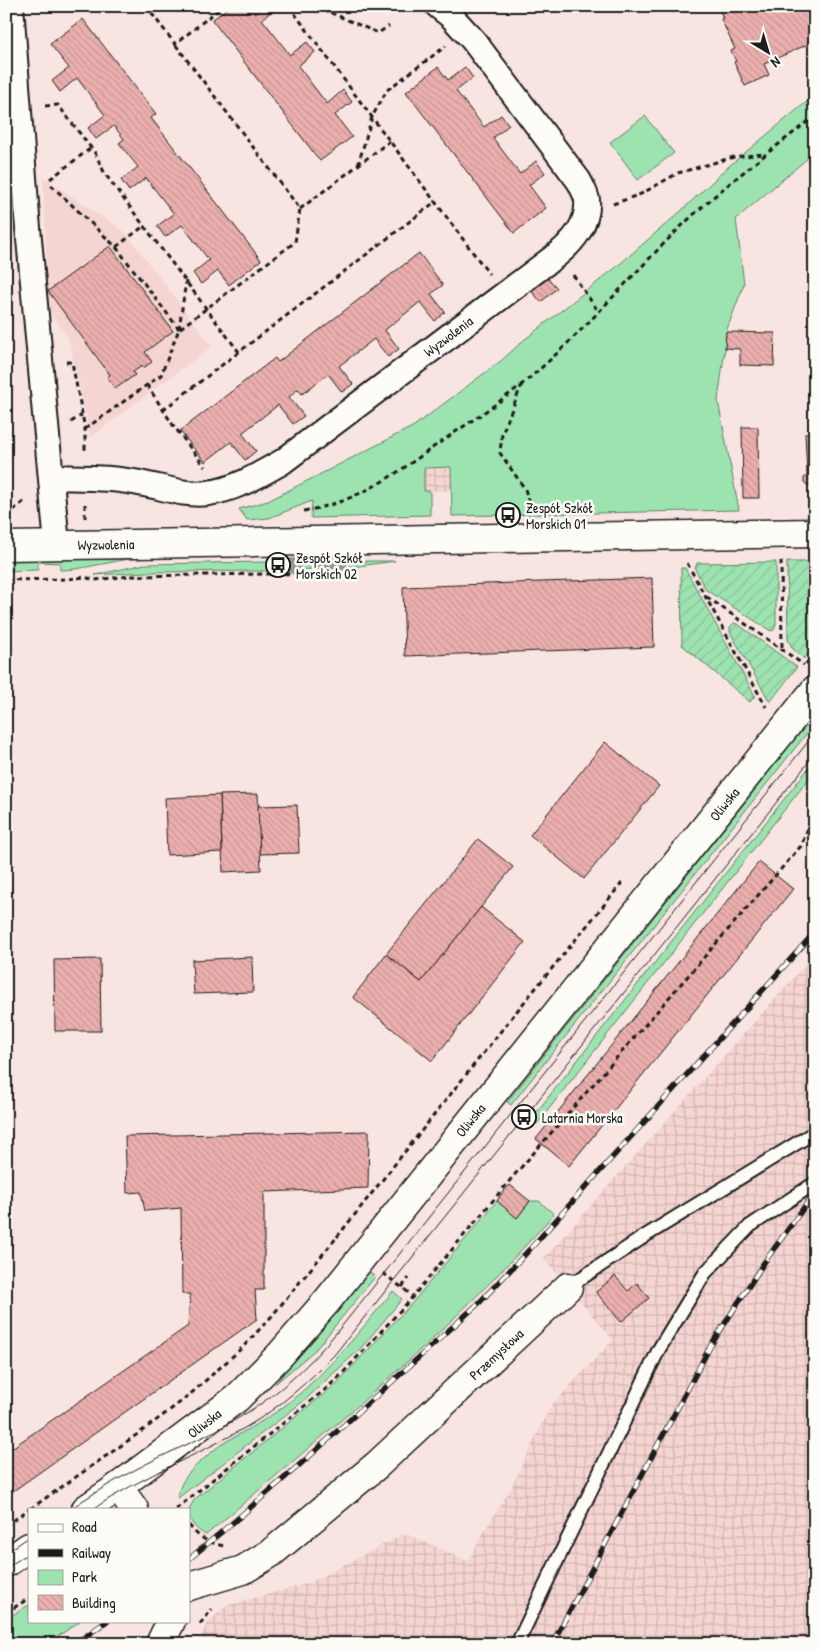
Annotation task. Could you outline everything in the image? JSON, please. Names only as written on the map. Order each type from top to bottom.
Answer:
[{"type":"main road","name":"Wyzwolenia","points":[[6,546],[815,532]]},
{"type":"main road","name":"Oliwska","points":[[87,1508],[236,1398],[261,1375],[326,1302],[815,690]]},
{"type":"main road","name":"Przemysłowa","points":[[190,1586],[243,1570],[271,1553],[377,1465],[568,1287]]},
{"type":"main road","points":[[118,1487],[133,1508]]},
{"type":"main road","points":[[6,1562],[28,1548]]},
{"type":"street","name":"Wyzwolenia","points":[[11,6],[27,217],[57,545]]},
{"type":"street","points":[[438,6],[466,32],[579,182],[587,198],[587,214]]},
{"type":"street","name":"Wyzwolenia","points":[[52,477],[103,478],[144,484],[174,492],[195,494],[225,489],[254,477],[282,462],[558,254],[581,228],[587,214]]},
{"type":"lane","name":"Przemysłowa","points":[[568,1287],[645,1236],[815,1132]]},
{"type":"lane","points":[[517,1644],[659,1349],[706,1273],[750,1226],[815,1183]]},
{"type":"path","points":[[146,6],[300,208]]},
{"type":"path","points":[[175,44],[222,6]]},
{"type":"path","points":[[289,6],[504,294]]},
{"type":"path","points":[[325,6],[329,12],[378,33],[389,26]]},
{"type":"path","points":[[358,165],[372,117],[387,90],[466,32]]},
{"type":"path","points":[[48,106],[58,105],[91,148],[104,174],[239,352]]},
{"type":"path","points":[[296,513],[319,509],[354,497],[384,482],[491,408],[522,384],[577,334],[692,216],[765,154],[815,116]]},
{"type":"path","points":[[178,329],[295,242],[300,208],[390,141]]},
{"type":"path","points":[[91,148],[47,181],[116,246],[178,329]]},
{"type":"path","points":[[587,214],[640,194],[678,173],[734,157],[765,154]]},
{"type":"path","points":[[163,410],[435,202]]},
{"type":"path","points":[[116,246],[144,226]]},
{"type":"path","points":[[558,254],[598,311]]},
{"type":"path","points":[[85,429],[161,375],[178,329],[186,281]]},
{"type":"path","points":[[41,365],[72,362],[85,429],[86,458]]},
{"type":"path","points":[[522,384],[502,434],[500,453],[524,489],[532,513]]},
{"type":"path","points":[[147,385],[172,425],[209,471]]},
{"type":"path","points":[[781,553],[782,648]]},
{"type":"path","points":[[687,562],[768,711]]},
{"type":"path","points":[[6,580],[84,577],[95,580],[130,576],[340,573],[368,569]]},
{"type":"path","points":[[705,596],[805,665]]},
{"type":"path","points":[[177,1508],[327,1388],[413,1296],[511,1179],[801,846],[815,810]]},
{"type":"path","points":[[30,1508],[142,1431],[186,1398],[243,1347],[271,1317],[337,1237],[413,1296]]},
{"type":"path","points":[[402,1287],[409,1278]]},
{"type":"path","points":[[182,1504],[183,1508]]},
{"type":"path","points":[[6,1526],[28,1510]]},
{"type":"path","points":[[190,1527],[209,1543],[228,1547]]},
{"type":"path","points":[[6,1613],[28,1599]]},
{"type":"path","points":[[199,1625],[216,1605]]},
{"type":"shaded area","points":[[43,177],[125,232],[212,346],[90,438],[68,337],[51,315],[48,291]]},
{"type":"shaded area","points":[[452,467],[452,491],[424,491],[424,468]]},
{"type":"shaded area","points":[[815,954],[815,1644],[197,1644],[207,1624],[225,1606],[309,1583],[400,1536],[409,1535],[468,1561],[511,1488],[550,1407],[613,1340],[544,1258]]},
{"type":"green space","points":[[815,95],[815,113],[808,128],[815,126],[815,152],[736,219],[744,284],[726,332],[718,401],[739,510],[452,516],[451,467],[424,468],[424,491],[430,491],[430,515],[311,518],[312,501],[269,518],[247,520],[239,509],[268,501],[414,426],[502,360],[524,340],[614,269],[680,212],[729,166]]},
{"type":"green space","points":[[645,116],[674,153],[638,180],[610,142]]},
{"type":"green space","points":[[139,557],[76,569],[60,570],[60,563],[38,562],[38,570],[6,571],[6,559]]},
{"type":"green space","points":[[289,561],[395,561],[344,568],[289,570]]},
{"type":"green space","points":[[268,562],[268,571],[147,572],[95,575],[145,564]]},
{"type":"green space","points":[[776,562],[776,624],[774,630],[771,631],[706,590],[695,569],[697,563]]},
{"type":"green space","points":[[787,562],[815,562],[815,645],[804,659],[793,649],[788,640]]},
{"type":"green space","points":[[681,568],[685,568],[755,696],[750,702],[682,645]]},
{"type":"green space","points":[[734,623],[797,667],[770,702],[730,632],[730,627]]},
{"type":"green space","points":[[815,714],[815,723],[511,1105],[507,1102]]},
{"type":"green space","points":[[815,760],[815,771],[537,1124],[531,1119]]},
{"type":"green space","points":[[497,1201],[517,1218],[530,1201],[539,1201],[554,1214],[473,1300],[386,1381],[206,1535],[196,1528],[190,1520],[191,1505],[195,1499],[336,1384],[413,1302]]},
{"type":"green space","points":[[368,1271],[375,1277],[316,1349],[275,1384]]},
{"type":"green space","points":[[393,1291],[402,1299],[361,1348],[305,1400],[178,1498],[182,1484],[196,1466],[219,1446],[257,1424],[302,1392],[343,1350]]},
{"type":"green space","points":[[28,1606],[28,1622],[79,1622],[47,1644],[6,1644],[6,1619]]},
{"type":"building","points":[[230,6],[252,6],[254,8],[256,6],[278,6],[262,19],[290,55],[307,42],[315,52],[298,66],[327,104],[343,90],[352,102],[335,115],[352,137],[320,161],[212,20]]},
{"type":"building","points":[[718,6],[792,6],[794,10],[802,6],[815,6],[815,41],[764,64],[769,75],[745,86],[734,62],[736,61],[731,51],[735,49],[721,19],[723,18]]},
{"type":"building","points":[[83,19],[156,114],[151,118],[261,260],[229,285],[218,271],[201,284],[193,273],[209,260],[182,225],[165,237],[157,226],[174,214],[146,178],[129,191],[121,180],[138,167],[119,143],[124,139],[114,126],[96,139],[88,128],[105,115],[77,78],[60,92],[52,81],[69,68],[50,44]]},
{"type":"building","points":[[438,67],[448,80],[465,67],[473,78],[456,91],[484,127],[501,115],[509,125],[493,138],[520,174],[536,161],[545,173],[529,185],[546,208],[514,233],[406,92]]},
{"type":"building","points":[[110,246],[173,331],[145,352],[152,362],[133,372],[135,375],[115,389],[107,377],[110,375],[48,291]]},
{"type":"building","points":[[419,253],[443,285],[431,294],[445,312],[435,321],[420,302],[385,330],[399,349],[388,357],[374,339],[339,366],[353,384],[342,392],[328,374],[302,394],[298,389],[289,397],[304,416],[293,424],[278,405],[242,433],[256,451],[245,460],[231,442],[205,462],[180,431],[275,358],[278,362]]},
{"type":"building","points":[[543,273],[557,288],[541,302],[527,286]]},
{"type":"building","points":[[726,332],[775,333],[774,366],[740,365],[740,349],[725,348]]},
{"type":"building","points":[[742,427],[758,427],[759,498],[743,498]]},
{"type":"building","points":[[805,433],[815,433],[815,481],[807,485],[804,482],[804,478],[807,476]]},
{"type":"building","points":[[652,578],[654,647],[405,656],[403,587]]},
{"type":"building","points":[[605,742],[659,786],[584,879],[530,835]]},
{"type":"building","points":[[258,794],[261,870],[223,872],[220,795]]},
{"type":"building","points":[[220,795],[222,852],[167,855],[165,798]]},
{"type":"building","points":[[297,805],[299,853],[260,854],[258,806]]},
{"type":"building","points":[[478,839],[513,867],[421,982],[386,954]]},
{"type":"building","points":[[759,862],[793,889],[569,1166],[536,1139]]},
{"type":"building","points":[[481,907],[525,942],[432,1061],[353,997],[386,954],[421,982]]},
{"type":"building","points":[[252,957],[253,992],[194,994],[192,960]]},
{"type":"building","points":[[100,959],[101,1031],[55,1031],[54,960]]},
{"type":"building","points":[[369,1131],[368,1188],[264,1192],[264,1290],[255,1290],[257,1319],[6,1496],[6,1452],[188,1326],[190,1294],[182,1294],[181,1208],[145,1211],[141,1192],[127,1193],[125,1136]]},
{"type":"building","points":[[510,1185],[530,1201],[517,1218],[497,1201],[504,1190]]},
{"type":"building","points":[[615,1276],[628,1291],[637,1283],[649,1298],[621,1322],[596,1292]]},
{"type":"tram line","points":[[72,1508],[134,1470],[237,1419],[275,1393],[313,1359],[346,1321],[815,733]]},
{"type":"tram line","points":[[95,1508],[131,1486],[229,1437],[260,1419],[294,1393],[335,1354],[815,754]]},
{"type":"tram line","points":[[6,1553],[28,1538]]},
{"type":"tram line","points":[[6,1568],[28,1554]]},
{"type":"railway","points":[[190,1558],[312,1454],[479,1303],[530,1249],[815,932]]},
{"type":"railway","points":[[552,1644],[711,1345],[763,1264],[815,1192]]},
{"type":"railway","points":[[75,1644],[106,1622]]},
{"type":"place","name":"Zespół Szkół Morskich 01","points":[[508,515]]},
{"type":"place","name":"Zespół Szkół Morskich 02","points":[[278,565]]},
{"type":"place","name":"Latarnia Morska","points":[[524,1117]]}]
